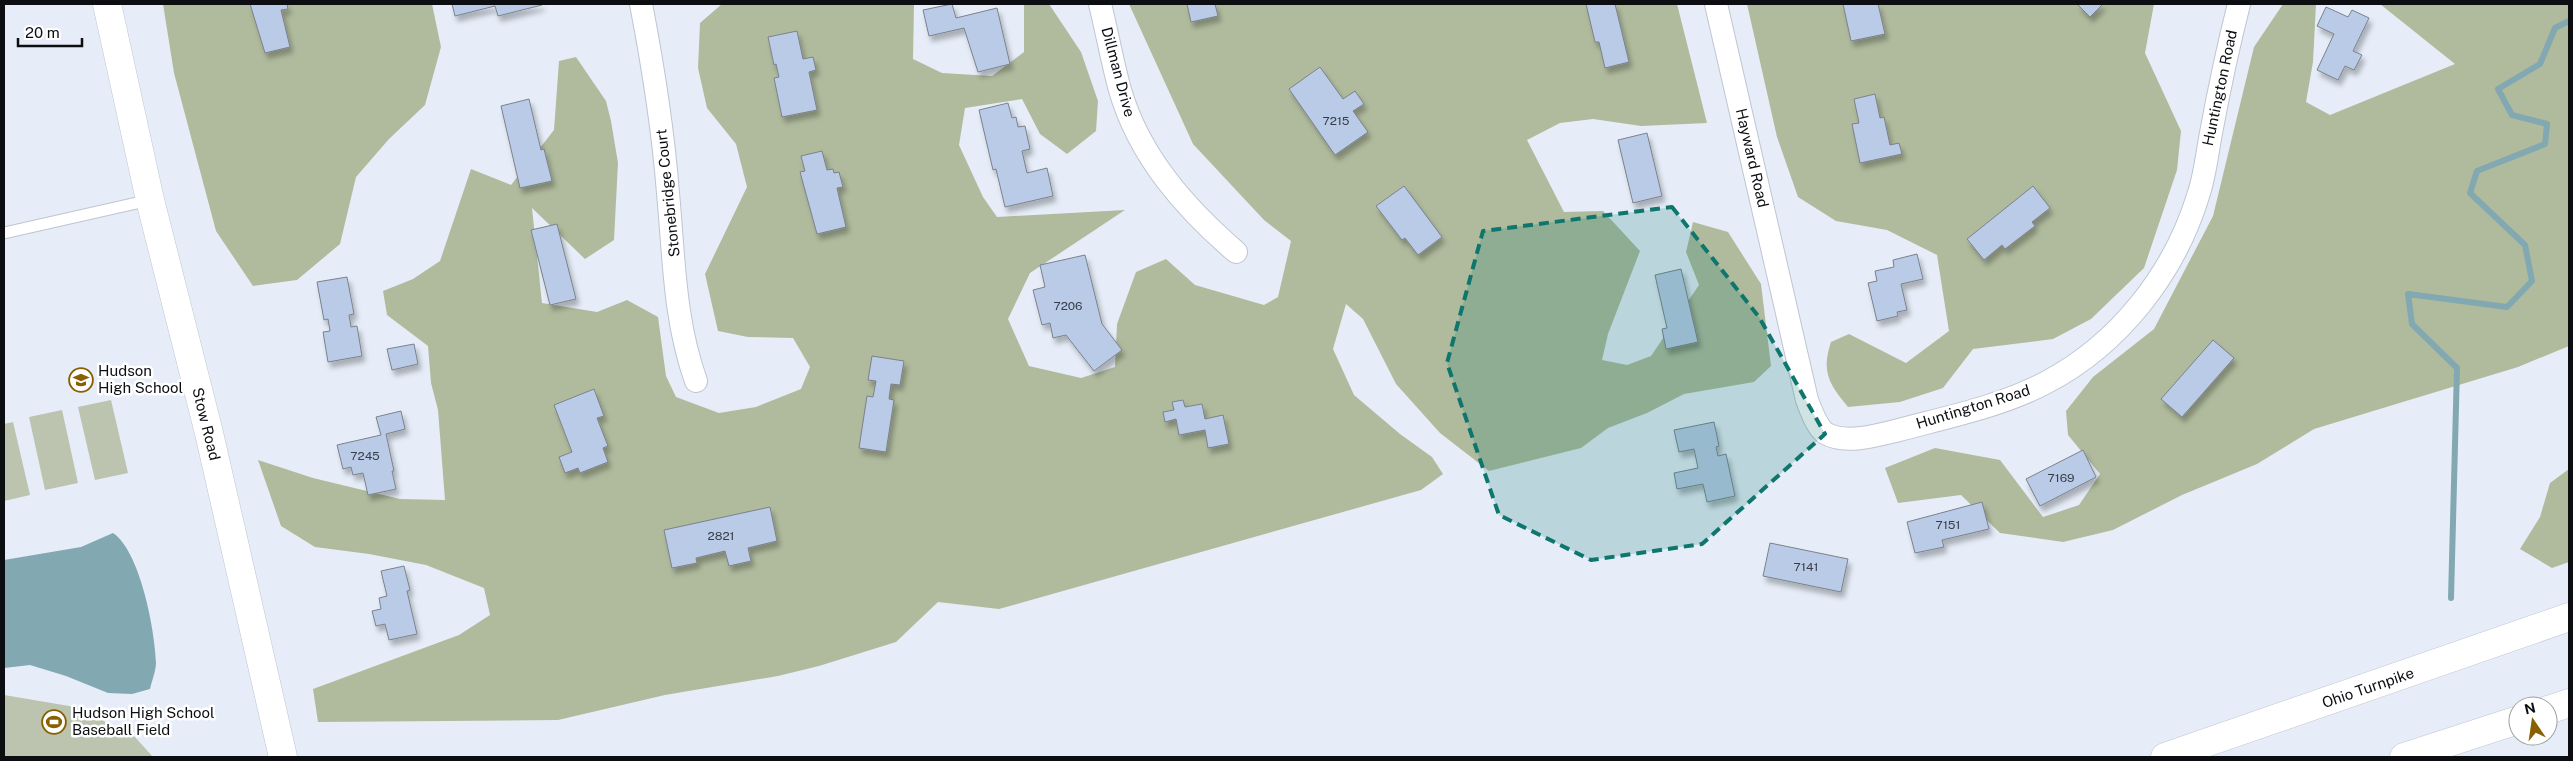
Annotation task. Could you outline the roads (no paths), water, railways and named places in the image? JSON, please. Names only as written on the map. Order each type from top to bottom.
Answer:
[{"type":"main road","name":"Stow Road","points":[[107,4],[150,200],[209,433],[283,757]]},
{"type":"main road","name":"Ohio Turnpike","points":[[2165,757],[2569,616]]},
{"type":"main road","points":[[2404,757],[2508,723]]},
{"type":"street","name":"Stonebridge Court","points":[[641,4],[654,72],[665,156],[678,317],[684,350],[696,381]]},
{"type":"street","name":"Dillman Drive","points":[[1100,4],[1120,90],[1133,124],[1146,150],[1162,177],[1215,234],[1236,252]]},
{"type":"street","name":"Hayward Road","points":[[1716,4],[1788,312]]},
{"type":"street","name":"Huntington Road","points":[[1788,312],[1807,400],[1815,419],[1825,433],[1840,437],[1865,438],[1993,404],[2046,383],[2078,363],[2112,336],[2136,310],[2175,252],[2185,232],[2199,195],[2227,50],[2239,4]]},
{"type":"lane","points":[[4,233],[150,200]]},
{"type":"water","points":[[113,533],[123,542],[131,556],[149,612],[156,662],[150,689],[132,694],[108,693],[66,676],[30,665],[4,668],[4,560],[81,547]]},
{"type":"waterway","points":[[2451,598],[2457,368],[2412,324],[2408,294],[2507,307],[2532,281],[2525,245],[2470,193],[2477,171],[2545,144],[2547,124],[2512,115],[2498,89],[2540,64],[2555,28],[2569,21]]},
{"type":"place","name":"Hudson High School","points":[[81,380]]},
{"type":"place","name":"Hudson High School Baseball Field","points":[[54,722]]}]
